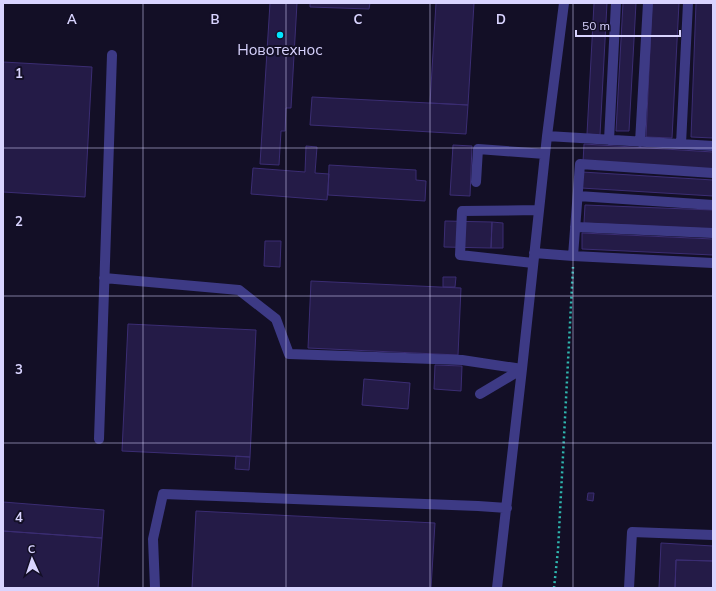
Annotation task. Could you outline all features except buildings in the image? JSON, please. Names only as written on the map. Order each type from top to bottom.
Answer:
[{"type":"street","points":[[497,588],[547,136],[564,3]]},
{"type":"street","points":[[609,140],[616,3]]},
{"type":"street","points":[[640,142],[648,3]]},
{"type":"street","points":[[681,144],[688,3]]},
{"type":"street","points":[[99,439],[112,55]]},
{"type":"street","points":[[547,136],[713,146]]},
{"type":"street","points":[[476,182],[478,149],[545,154]]},
{"type":"street","points":[[573,260],[580,164],[713,174]]},
{"type":"street","points":[[578,196],[713,205]]},
{"type":"street","points":[[533,263],[460,255],[462,211],[539,210]]},
{"type":"street","points":[[575,227],[713,233]]},
{"type":"street","points":[[534,253],[573,260],[713,262]]},
{"type":"street","points":[[104,278],[239,290],[276,319],[289,354],[462,360],[522,369]]},
{"type":"street","points":[[480,394],[522,369]]},
{"type":"street","points":[[155,588],[153,539],[162,494],[507,508]]},
{"type":"street","points":[[629,588],[632,532],[713,535]]},
{"type":"path","points":[[554,588],[558,550],[573,260]]},
{"type":"place","name":"Новотехнос","points":[[280,35]]}]
